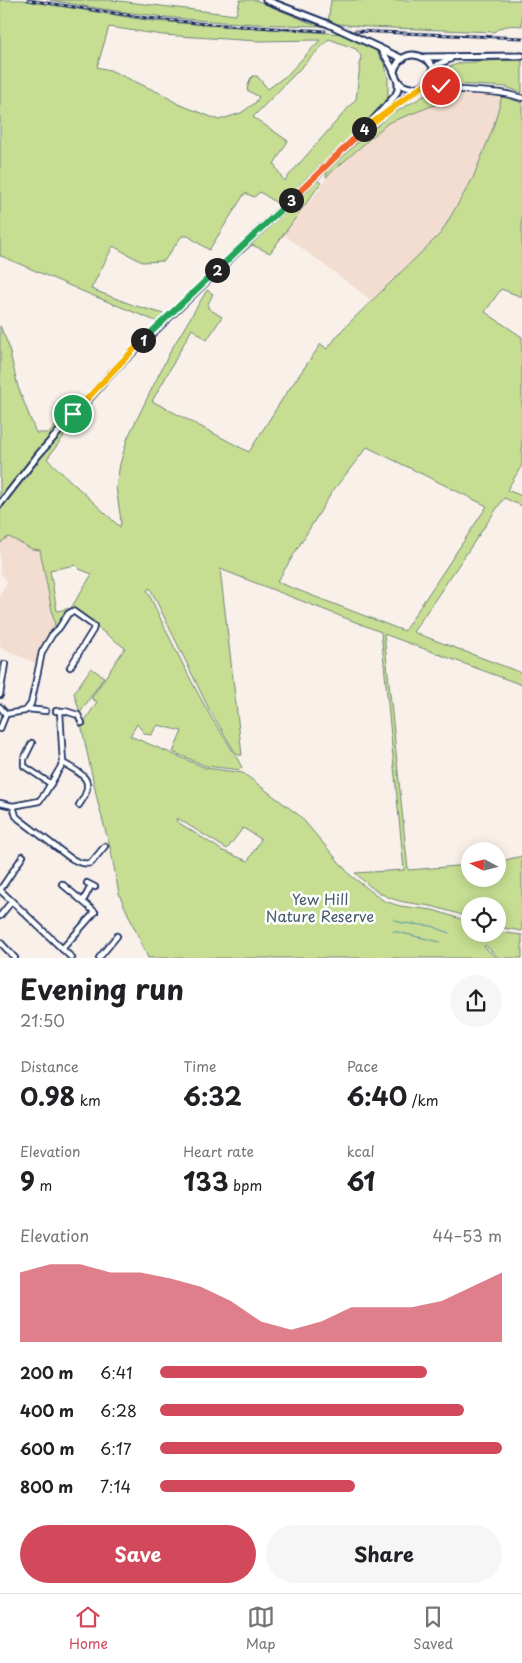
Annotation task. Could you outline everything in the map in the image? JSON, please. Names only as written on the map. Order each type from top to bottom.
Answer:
[{"type":"main road","points":[[266,0],[328,24],[403,58]]},
{"type":"main road","points":[[0,504],[39,454],[110,374],[367,127],[395,96],[398,90],[398,81],[380,47]]},
{"type":"main road","points":[[394,72],[396,65],[403,58],[409,56],[522,56]]},
{"type":"main road","points":[[420,56],[429,61],[432,72]]},
{"type":"main road","points":[[367,127],[429,81],[432,72],[445,61],[457,57]]},
{"type":"main road","points":[[398,81],[407,87],[423,85]]},
{"type":"street","points":[[432,72],[440,86]]},
{"type":"street","points":[[423,85],[493,91],[522,98]]},
{"type":"street","points":[[6,714],[25,711],[32,704],[42,652],[68,614],[73,611],[94,626],[94,630],[70,667]]},
{"type":"street","points":[[0,695],[5,664]]},
{"type":"street","points":[[0,707],[6,714]]},
{"type":"street","points":[[27,709],[46,711]]},
{"type":"street","points":[[0,803],[13,806],[39,801],[63,763],[58,711],[68,711],[78,715],[82,723]]},
{"type":"street","points":[[0,729],[6,714]]},
{"type":"street","points":[[32,743],[24,759],[24,766],[50,784]]},
{"type":"street","points":[[63,763],[83,775],[88,782],[87,791],[79,805]]},
{"type":"street","points":[[13,806],[16,816],[76,861],[91,864],[105,846]]},
{"type":"street","points":[[23,856],[0,890],[72,958]]},
{"type":"street","points":[[62,884],[95,912],[62,949]]},
{"type":"street","points":[[83,901],[91,886]]},
{"type":"street","points":[[0,916],[12,901]]},
{"type":"street","points":[[99,958],[117,936]]},
{"type":"street","points":[[0,942],[15,958]]},
{"type":"shaded area","points":[[460,95],[502,96],[493,128],[473,178],[441,233],[371,300],[283,234],[322,186],[326,177],[388,123]]},
{"type":"shaded area","points":[[27,486],[55,626],[35,663],[0,647],[0,595],[7,582],[0,571],[0,518]]},
{"type":"green space","points":[[0,0],[22,0],[152,21],[344,34],[375,49],[385,65],[388,78],[388,98],[360,130],[280,205],[260,192],[254,197],[245,193],[209,250],[188,236],[182,236],[164,261],[142,262],[113,246],[91,289],[133,305],[164,314],[158,322],[0,256]],"holes":[[[109,27],[163,35],[257,41],[320,40],[287,75],[268,89],[257,76],[253,76],[250,79],[247,90],[259,97],[255,103],[241,113],[219,120],[178,104],[162,94],[110,70],[97,67]],[[329,39],[356,49],[361,56],[356,99],[284,181],[274,164],[288,141],[253,117]]]},
{"type":"green space","points":[[50,0],[111,0],[236,15],[240,0],[256,0],[308,22],[325,26],[187,19],[118,11]]},
{"type":"green space","points":[[331,0],[522,0],[522,26],[507,26],[494,32],[368,27],[328,23]]},
{"type":"green space","points":[[522,60],[522,93],[506,87],[456,84],[446,80],[445,75],[449,67],[460,63]]},
{"type":"green space","points":[[431,92],[460,95],[388,123],[326,177],[327,169],[388,116]]},
{"type":"green space","name":"Yew Hill Nature Reserve","points":[[502,96],[522,103],[522,297],[501,289],[485,312],[522,337],[522,465],[507,490],[522,496],[522,506],[504,498],[413,632],[522,673],[522,685],[384,634],[408,870],[461,866],[461,888],[506,888],[506,860],[522,856],[522,931],[506,928],[506,897],[461,897],[461,915],[435,907],[392,899],[373,889],[355,873],[404,870],[381,632],[220,569],[242,755],[237,755],[210,711],[150,588],[147,590],[184,667],[208,712],[242,768],[240,770],[206,766],[173,752],[182,731],[158,725],[151,735],[145,734],[137,724],[130,736],[206,768],[243,773],[300,816],[350,875],[384,901],[400,906],[433,910],[461,919],[461,942],[506,942],[506,933],[522,935],[522,958],[499,958],[485,945],[484,947],[497,958],[148,958],[119,894],[111,851],[98,803],[81,724],[97,702],[92,697],[125,648],[71,608],[58,627],[55,626],[40,550],[32,549],[9,537],[0,544],[0,508],[58,435],[105,384],[107,385],[72,425],[47,459],[120,527],[121,521],[116,487],[128,437],[171,350],[207,290],[213,294],[208,308],[222,317],[207,340],[192,329],[152,401],[249,452],[283,398],[321,344],[327,349],[343,329],[441,233],[473,178],[493,128]],"holes":[[[367,447],[487,506],[404,631],[277,582],[332,492]],[[76,565],[79,569],[92,574],[71,608],[57,611],[50,570]],[[177,818],[227,849],[243,828],[261,839],[248,861],[223,851],[176,821]]]},
{"type":"green space","points":[[317,180],[321,183],[270,253],[252,245],[243,253],[240,252]]},
{"type":"green space","points":[[0,326],[8,344],[18,387],[36,433],[49,433],[63,417],[64,420],[0,498]]},
{"type":"green space","points":[[91,668],[104,677],[80,713],[74,693]]},
{"type":"waterway","points":[[393,919],[402,923],[432,926],[449,933]]},
{"type":"waterway","points":[[393,931],[440,942]]},
{"type":"railway","points":[[28,0],[147,18],[208,24],[325,31]]},
{"type":"railway","points":[[355,31],[522,38]]},
{"type":"route","points":[[73,414],[157,327],[367,127],[421,86],[425,84],[441,86]]}]
